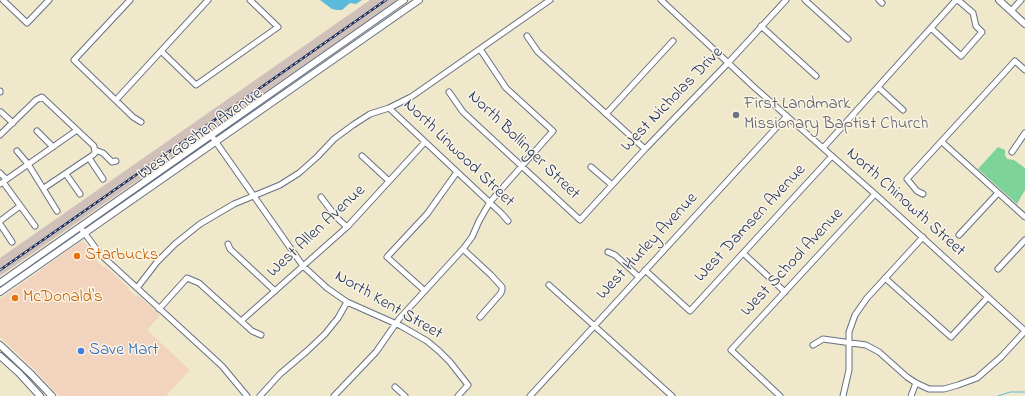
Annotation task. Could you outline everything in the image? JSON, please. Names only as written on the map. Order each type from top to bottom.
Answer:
[{"type":"main road","name":"West Goshen Avenue","points":[[0,283],[404,0]]},
{"type":"main road","points":[[400,13],[401,8],[410,0]]},
{"type":"main road","name":"West Goshen Avenue","points":[[0,292],[419,0]]},
{"type":"main road","points":[[999,0],[1025,24]]},
{"type":"main road","points":[[27,274],[28,269],[32,265],[61,244],[63,238]]},
{"type":"main road","points":[[0,344],[32,374],[52,396]]},
{"type":"main road","points":[[0,356],[19,373],[40,396]]},
{"type":"street","points":[[3,0],[27,23],[48,0]]},
{"type":"street","points":[[130,0],[74,60],[133,117],[141,122]]},
{"type":"street","points":[[116,100],[208,0]]},
{"type":"street","points":[[161,51],[196,85],[278,27],[250,0]]},
{"type":"street","points":[[137,288],[157,262],[175,244],[200,224],[234,204],[280,185],[299,173],[318,157],[334,139],[353,124],[370,114],[388,108],[411,97],[550,0]]},
{"type":"street","name":"North Chinowth Street","points":[[661,0],[728,63],[923,237],[1025,331]]},
{"type":"street","name":"West Nicholas Drive","points":[[580,220],[786,0]]},
{"type":"street","points":[[805,0],[848,39]]},
{"type":"street","points":[[823,148],[931,28],[957,0],[973,13],[976,26],[982,32],[961,56],[931,28]]},
{"type":"street","points":[[1011,11],[1021,0]]},
{"type":"street","points":[[761,26],[816,76]]},
{"type":"street","points":[[527,36],[538,52],[645,149]]},
{"type":"street","points":[[606,114],[673,41]]},
{"type":"street","points":[[334,396],[376,352],[396,324],[463,249],[472,237],[490,202],[553,131],[506,88],[480,49]]},
{"type":"street","points":[[923,194],[917,191],[907,179],[1015,61],[1025,70]]},
{"type":"street","points":[[878,87],[903,110]]},
{"type":"street","name":"North Bollinger Street","points":[[448,92],[464,112],[580,220]]},
{"type":"street","points":[[0,135],[40,97],[43,98],[93,144],[95,152]]},
{"type":"street","name":"North Linwood Street","points":[[388,108],[490,202],[508,221]]},
{"type":"street","points":[[1,112],[13,123]]},
{"type":"street","name":"West Hurley Avenue","points":[[530,396],[787,116]]},
{"type":"street","points":[[3,182],[77,130]]},
{"type":"street","points":[[36,131],[53,147]]},
{"type":"street","points":[[1012,152],[1025,133]]},
{"type":"street","name":"North Kent Street","points":[[211,135],[303,266],[327,288],[347,302],[396,324],[427,341],[439,350],[468,385],[458,396]]},
{"type":"street","name":"West Allen Avenue","points":[[241,321],[347,227],[425,142]]},
{"type":"street","points":[[942,142],[1025,217]]},
{"type":"street","points":[[17,151],[28,164],[57,210]]},
{"type":"street","points":[[44,188],[89,158],[95,152]]},
{"type":"street","points":[[95,152],[103,153],[112,162],[116,161]]},
{"type":"street","points":[[362,156],[389,181]]},
{"type":"street","name":"West Damsen Avenue","points":[[645,270],[690,311],[832,156]]},
{"type":"street","points":[[89,158],[103,179]]},
{"type":"street","points":[[591,167],[612,185]]},
{"type":"street","points":[[425,291],[388,256],[427,214],[457,172]]},
{"type":"street","points":[[0,174],[3,182],[35,226]]},
{"type":"street","points":[[66,174],[80,194]]},
{"type":"street","points":[[959,235],[998,193]]},
{"type":"street","name":"West School Avenue","points":[[780,396],[731,350],[875,194]]},
{"type":"street","points":[[321,197],[336,217],[347,227]]},
{"type":"street","points":[[0,220],[20,206]]},
{"type":"street","points":[[0,224],[12,242]]},
{"type":"street","points":[[80,227],[100,254],[222,366],[247,396]]},
{"type":"street","points":[[843,396],[849,370],[848,342],[850,328],[855,315],[867,298],[923,237]]},
{"type":"street","points":[[998,269],[1025,240]]},
{"type":"street","points":[[228,244],[230,249],[275,291]]},
{"type":"street","points":[[463,249],[502,287],[501,293],[480,317]]},
{"type":"street","points":[[608,252],[614,255],[639,277]]},
{"type":"street","points":[[743,253],[785,292]]},
{"type":"street","points":[[159,309],[187,278],[199,283],[252,331],[262,335]]},
{"type":"street","points":[[885,278],[951,337],[988,297]]},
{"type":"street","points":[[549,285],[672,396]]},
{"type":"street","points":[[260,396],[280,374],[325,334],[338,318],[347,302]]},
{"type":"street","points":[[813,345],[823,339],[866,344],[872,347],[916,383],[929,389],[944,389],[977,378],[1001,357],[1025,331]]},
{"type":"street","points":[[911,396],[916,383]]},
{"type":"street","points":[[395,387],[405,396]]},
{"type":"shaded area","points":[[370,0],[398,0],[0,276],[0,258]]},
{"type":"shaded area","points":[[81,241],[84,242],[103,267],[106,267],[127,286],[135,296],[139,296],[160,315],[147,330],[190,370],[166,396],[59,396],[35,370],[0,337],[0,299]]},
{"type":"green space","points":[[998,147],[1005,150],[1007,159],[1014,160],[1025,168],[1025,190],[1017,204],[978,169]]},
{"type":"water","points":[[320,0],[362,0],[356,4],[350,3],[342,10],[336,10],[332,9]]},
{"type":"waterway","points":[[998,396],[1010,392],[1025,392]]},
{"type":"railway","points":[[0,270],[386,0]]},
{"type":"place","name":"First Landmark Missionary Baptist Church","points":[[736,115]]},
{"type":"place","name":"Starbucks","points":[[77,256]]},
{"type":"place","name":"McDonald's","points":[[15,298]]},
{"type":"place","name":"Save Mart","points":[[81,351]]}]
